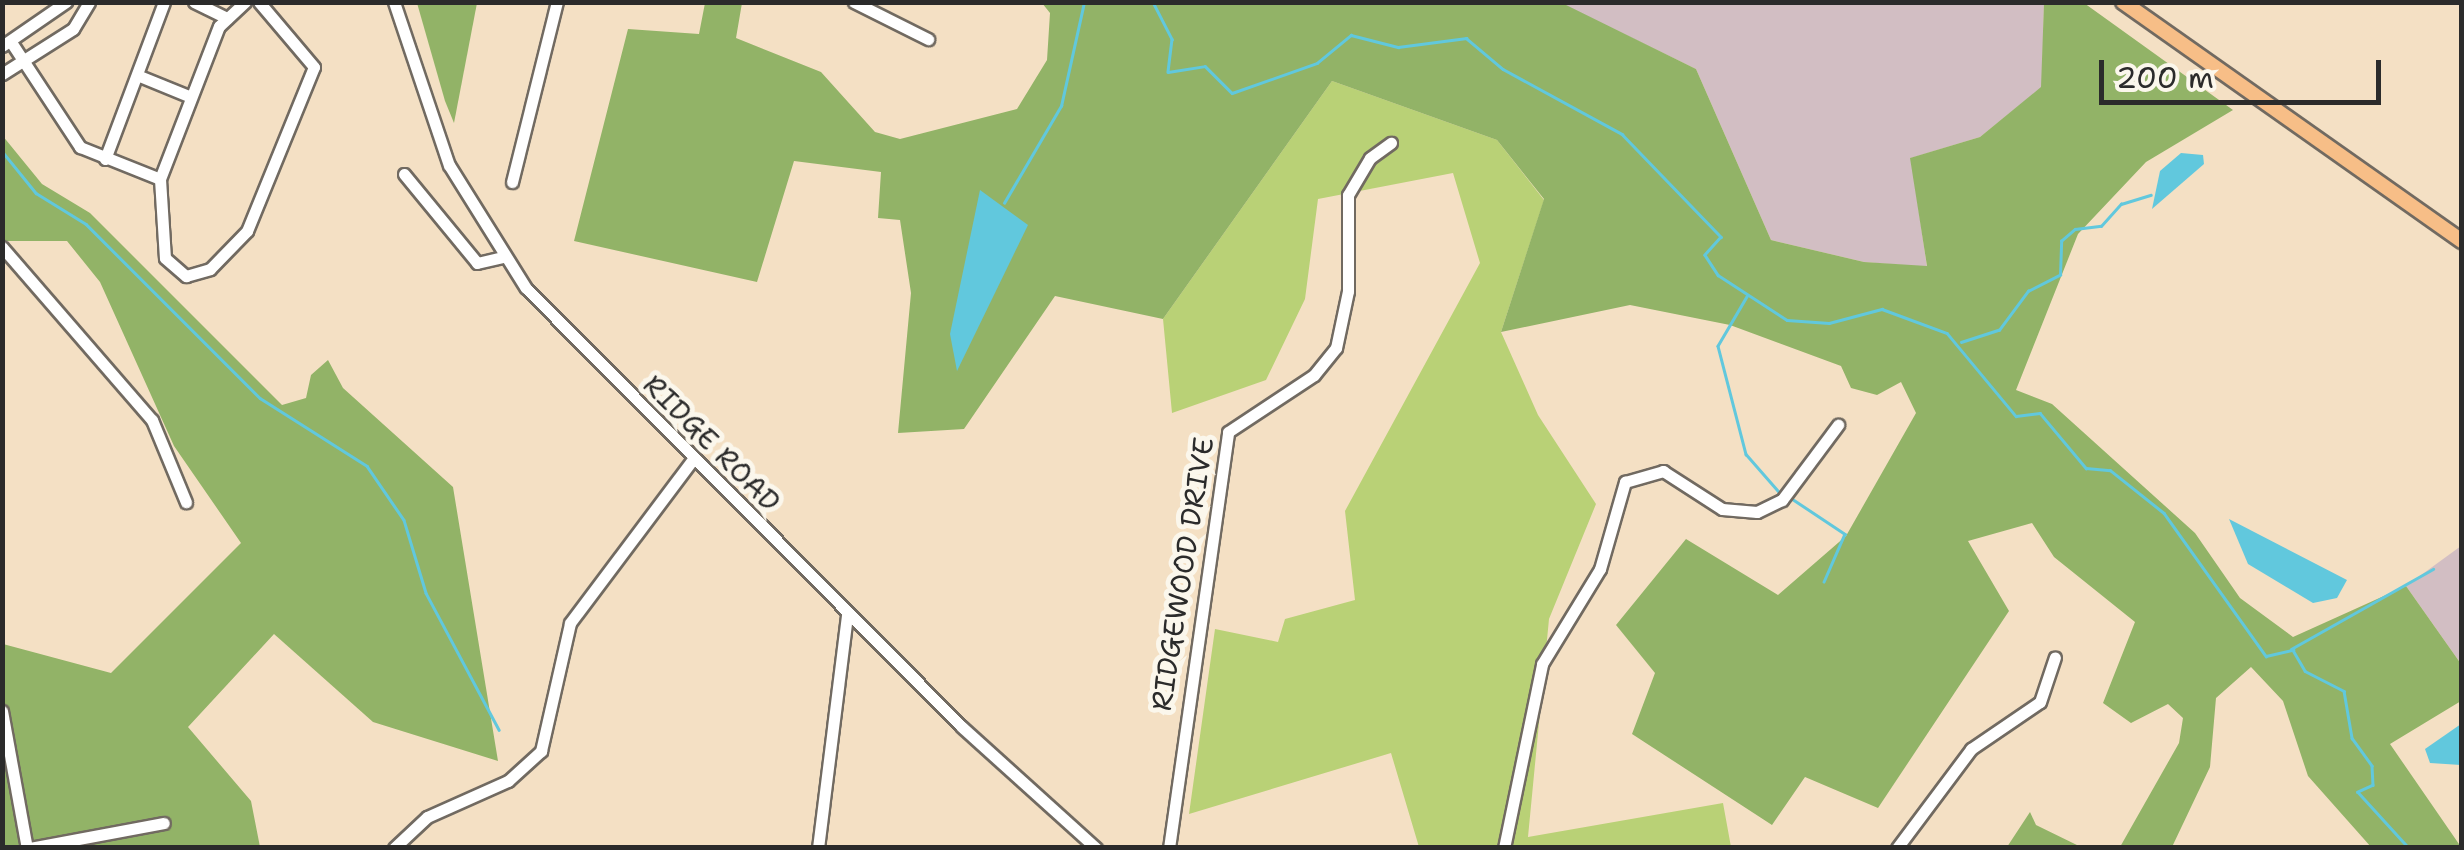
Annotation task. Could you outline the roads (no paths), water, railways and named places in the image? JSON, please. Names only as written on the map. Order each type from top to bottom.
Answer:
[{"type":"main road","points":[[2124,2],[2462,241]]},
{"type":"street","points":[[66,2],[7,44],[72,138],[105,158],[160,180]]},
{"type":"street","points":[[2,74],[74,29],[90,2]]},
{"type":"street","points":[[105,158],[164,2]]},
{"type":"street","points":[[194,2],[227,18]]},
{"type":"street","points":[[246,2],[227,18],[191,97],[160,180],[165,258],[177,273],[201,275],[246,232],[314,67],[259,2]]},
{"type":"street","name":"RIDGE ROAD","points":[[394,2],[437,140],[503,257],[692,459],[848,614],[1096,848]]},
{"type":"street","points":[[512,182],[558,2]]},
{"type":"street","points":[[854,2],[928,40]]},
{"type":"street","points":[[136,75],[191,97]]},
{"type":"street","name":"RIDGEWOOD DRIVE","points":[[1168,848],[1228,432],[1314,375],[1336,348],[1347,306],[1348,195],[1370,158],[1391,144]]},
{"type":"street","points":[[404,174],[477,263],[503,257]]},
{"type":"street","points":[[2,247],[152,420],[186,502]]},
{"type":"street","points":[[1504,848],[1542,664],[1600,569],[1626,482],[1663,471],[1726,510],[1765,510],[1838,424]]},
{"type":"street","points":[[394,848],[427,816],[508,780],[541,752],[570,622],[692,459]]},
{"type":"street","points":[[818,848],[848,614]]},
{"type":"street","points":[[1897,848],[1972,749],[2040,702],[2055,657]]},
{"type":"street","points":[[2,711],[28,848],[164,823]]},
{"type":"water","points":[[2181,153],[2203,155],[2204,164],[2152,209],[2160,171]]},
{"type":"water","points":[[980,190],[1028,225],[957,371],[950,334]]},
{"type":"water","points":[[2229,519],[2347,580],[2337,598],[2313,603],[2248,564]]},
{"type":"water","points":[[2461,724],[2461,765],[2430,763],[2425,749]]},
{"type":"waterway","points":[[1004,203],[1061,106],[1084,2]]},
{"type":"waterway","points":[[1153,2],[1172,39],[1168,72],[1205,66],[1232,93],[1317,63],[1351,35],[1398,47],[1466,38],[1503,69],[1622,134],[1721,237],[1705,255],[1718,275],[1787,320],[1829,323],[1882,309],[1947,333],[2016,416],[2040,413],[2086,468],[2110,470],[2164,513],[2266,656],[2293,650],[2305,671],[2344,691],[2352,738],[2372,766],[2373,785],[2358,792],[2409,848]]},
{"type":"waterway","points":[[2,151],[36,193],[86,224],[260,398],[367,466],[404,520],[426,593],[499,730]]},
{"type":"waterway","points":[[1961,342],[1999,330],[2028,291],[2060,275],[2061,241],[2075,229],[2101,226],[2121,204],[2151,195]]},
{"type":"waterway","points":[[1748,295],[1718,346],[1746,454],[1780,493]]},
{"type":"waterway","points":[[1791,498],[1845,534],[1824,582]]},
{"type":"waterway","points":[[2291,649],[2433,569]]}]
